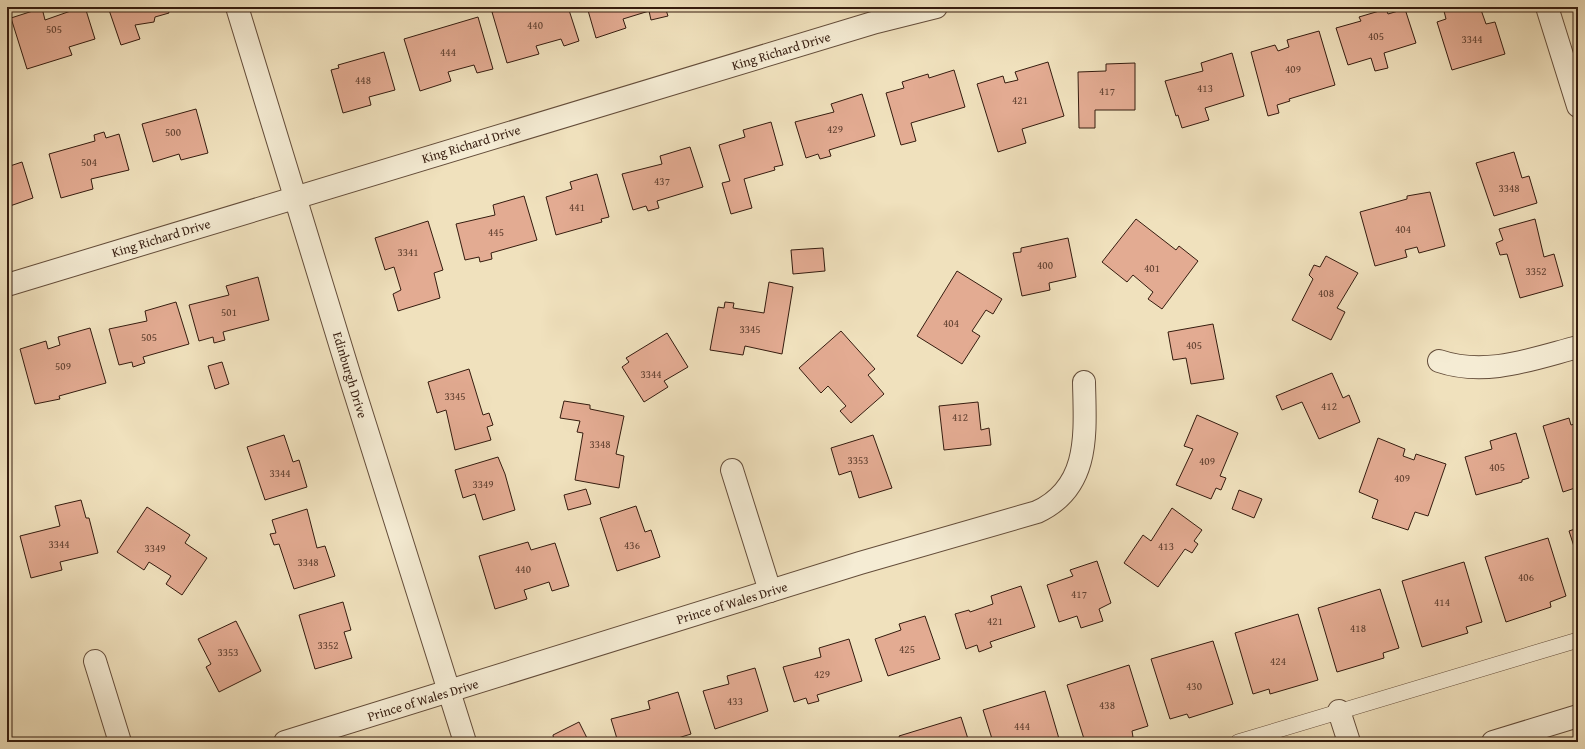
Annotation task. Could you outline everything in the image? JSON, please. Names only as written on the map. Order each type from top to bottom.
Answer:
[{"type":"street","name":"Edinburgh Drive","points":[[238,7],[295,197],[465,742]]},
{"type":"street","name":"King Richard Drive","points":[[7,285],[876,22],[936,7]]},
{"type":"street","points":[[1547,7],[1578,106]]},
{"type":"street","points":[[1438,361],[1477,368],[1505,366],[1578,347]]},
{"type":"street","name":"Prince of Wales Drive","points":[[286,742],[770,591],[1037,512],[1049,506],[1064,494],[1076,476],[1082,453],[1085,422],[1084,382]]},
{"type":"street","points":[[732,470],[770,591]]},
{"type":"street","points":[[95,661],[120,742]]},
{"type":"street","points":[[1339,711],[1349,742]]},
{"type":"street","points":[[1493,742],[1578,716]]},
{"type":"lane","points":[[1238,742],[1578,640]]},
{"type":"building","points":[[85,7],[95,39],[69,47],[72,55],[27,69],[11,18],[42,8],[45,20]]},
{"type":"building","points":[[108,7],[167,7],[169,13],[155,17],[154,22],[135,25],[140,39],[121,45]]},
{"type":"building","points":[[510,7],[568,7],[579,41],[564,46],[561,39],[536,46],[539,54],[507,63],[492,12]]},
{"type":"building","points":[[587,7],[665,7],[668,16],[651,20],[649,11],[623,19],[626,28],[596,38]]},
{"type":"building","points":[[1443,7],[1480,7],[1486,24],[1495,22],[1505,54],[1452,70],[1437,22],[1446,19]]},
{"type":"building","points":[[1386,9],[1388,14],[1405,9],[1416,43],[1384,53],[1388,68],[1375,71],[1371,58],[1348,65],[1336,28],[1361,21],[1359,17]]},
{"type":"building","points":[[478,17],[493,69],[477,73],[474,65],[448,72],[451,81],[420,91],[404,39]]},
{"type":"building","points":[[1319,31],[1335,85],[1289,99],[1290,101],[1277,105],[1279,113],[1268,116],[1251,52],[1275,45],[1278,51],[1289,47],[1287,40]]},
{"type":"building","points":[[384,52],[395,90],[369,97],[371,105],[343,113],[331,70],[339,68],[338,65]]},
{"type":"building","points":[[1232,53],[1244,96],[1205,108],[1209,120],[1182,128],[1178,115],[1176,116],[1165,81],[1203,71],[1201,63]]},
{"type":"building","points":[[1048,62],[1064,116],[1022,129],[1026,143],[998,152],[977,84],[1003,76],[1005,83],[1018,80],[1015,72]]},
{"type":"building","points":[[1135,63],[1135,110],[1095,110],[1095,128],[1079,128],[1078,72],[1106,71],[1106,64]]},
{"type":"building","points":[[954,70],[965,107],[911,123],[916,141],[901,145],[886,93],[904,88],[902,82],[928,74],[929,78]]},
{"type":"building","points":[[7,79],[11,92],[7,94]]},
{"type":"building","points":[[862,94],[875,136],[829,150],[831,156],[820,159],[818,154],[806,158],[795,122],[834,112],[831,104]]},
{"type":"building","points":[[196,109],[208,153],[181,160],[179,154],[153,162],[142,124]]},
{"type":"building","points":[[771,122],[783,165],[774,167],[775,170],[744,179],[752,208],[731,214],[722,183],[730,181],[719,145],[745,137],[743,130]]},
{"type":"building","points":[[104,132],[106,138],[119,134],[129,170],[91,179],[93,189],[61,198],[49,154],[95,141],[94,135]]},
{"type":"building","points":[[690,147],[703,187],[657,201],[659,208],[648,211],[646,206],[633,210],[622,174],[662,164],[660,156]]},
{"type":"building","points":[[1514,152],[1522,178],[1529,176],[1537,203],[1494,216],[1476,163]]},
{"type":"building","points":[[22,162],[33,198],[7,207],[7,167]]},
{"type":"building","points":[[597,174],[609,217],[601,219],[602,222],[556,235],[546,197],[572,189],[570,182]]},
{"type":"building","points":[[1430,192],[1445,246],[1419,253],[1417,247],[1405,250],[1407,257],[1375,266],[1360,212],[1407,199],[1407,196]]},
{"type":"building","points":[[524,196],[537,240],[491,253],[492,259],[480,262],[479,257],[465,260],[456,224],[495,215],[493,205]]},
{"type":"building","points":[[1136,219],[1176,250],[1179,246],[1198,261],[1162,309],[1148,299],[1153,292],[1133,275],[1127,282],[1102,262]]},
{"type":"building","points":[[1535,219],[1544,257],[1554,254],[1563,286],[1520,298],[1507,254],[1500,255],[1496,243],[1503,240],[1499,229]]},
{"type":"building","points":[[428,221],[443,270],[434,273],[440,298],[398,311],[393,294],[401,290],[394,267],[385,270],[375,238]]},
{"type":"building","points":[[1068,238],[1076,277],[1049,283],[1050,290],[1022,296],[1013,253],[1021,252],[1021,248]]},
{"type":"building","points":[[823,248],[825,271],[793,274],[791,250]]},
{"type":"building","points":[[1326,256],[1358,273],[1337,308],[1345,312],[1331,340],[1292,320],[1313,279],[1309,275],[1314,265],[1320,267]]},
{"type":"building","points":[[957,271],[1002,299],[993,314],[986,310],[972,331],[980,336],[962,364],[917,336]]},
{"type":"building","points":[[258,277],[269,320],[223,332],[225,340],[214,343],[213,337],[199,341],[189,305],[229,295],[226,286]]},
{"type":"building","points":[[769,282],[793,287],[782,354],[745,346],[743,355],[710,350],[718,307],[724,308],[725,302],[734,303],[733,308],[764,313]]},
{"type":"building","points":[[176,302],[189,344],[143,357],[145,363],[133,367],[132,362],[119,365],[109,329],[147,321],[145,311]]},
{"type":"building","points":[[1213,324],[1224,379],[1191,384],[1186,358],[1173,360],[1168,332]]},
{"type":"building","points":[[90,328],[106,383],[59,396],[60,399],[35,404],[20,349],[46,341],[48,349],[60,345],[58,337]]},
{"type":"building","points":[[841,331],[875,369],[868,375],[884,394],[851,423],[840,411],[846,406],[828,386],[821,393],[799,368]]},
{"type":"building","points":[[667,333],[688,367],[664,381],[668,387],[644,402],[622,367],[629,362],[626,358]]},
{"type":"building","points":[[222,362],[229,384],[215,389],[208,366]]},
{"type":"building","points":[[469,369],[483,415],[489,413],[493,425],[487,427],[491,440],[455,450],[446,410],[437,413],[428,382]]},
{"type":"building","points":[[1332,373],[1343,398],[1349,395],[1360,422],[1319,439],[1302,402],[1282,410],[1276,396]]},
{"type":"building","points":[[7,383],[11,398],[7,399]]},
{"type":"building","points":[[564,401],[590,405],[590,409],[624,416],[616,454],[624,456],[619,488],[575,480],[583,433],[577,432],[580,421],[560,418]]},
{"type":"building","points":[[978,402],[981,430],[989,428],[991,445],[944,450],[939,406]]},
{"type":"building","points":[[1197,415],[1238,433],[1220,476],[1226,478],[1221,490],[1216,488],[1211,499],[1176,485],[1193,449],[1184,446]]},
{"type":"building","points":[[1569,418],[1571,425],[1578,423],[1578,487],[1563,492],[1543,426]]},
{"type":"building","points":[[1516,433],[1529,478],[1522,480],[1522,482],[1476,495],[1465,457],[1492,449],[1490,441]]},
{"type":"building","points":[[284,435],[293,462],[299,460],[307,487],[265,500],[247,447]]},
{"type":"building","points":[[873,435],[892,488],[859,498],[851,471],[839,475],[831,448]]},
{"type":"building","points":[[1378,438],[1405,449],[1403,456],[1414,460],[1416,454],[1446,464],[1428,516],[1415,512],[1408,530],[1372,518],[1378,500],[1359,492]]},
{"type":"building","points":[[498,457],[505,474],[515,510],[483,520],[475,494],[463,498],[455,470]]},
{"type":"building","points":[[586,489],[591,504],[568,510],[564,495]]},
{"type":"building","points":[[1239,490],[1262,499],[1254,518],[1232,509]]},
{"type":"building","points":[[81,500],[86,518],[89,518],[98,553],[60,562],[62,570],[31,578],[20,536],[60,526],[55,506]]},
{"type":"building","points":[[636,506],[645,532],[651,530],[660,557],[617,571],[600,518]]},
{"type":"building","points":[[147,507],[190,535],[185,543],[207,558],[182,595],[166,584],[171,576],[149,562],[144,570],[117,552]]},
{"type":"building","points":[[1172,508],[1202,530],[1194,541],[1198,544],[1192,553],[1185,549],[1158,587],[1124,563],[1143,535],[1151,541]]},
{"type":"building","points":[[307,509],[317,548],[325,546],[335,576],[294,589],[279,544],[274,545],[270,534],[276,533],[272,520]]},
{"type":"building","points":[[1578,528],[1578,559],[1569,531]]},
{"type":"building","points":[[1548,538],[1566,596],[1550,602],[1551,607],[1506,622],[1485,557]]},
{"type":"building","points":[[528,542],[531,550],[555,543],[569,586],[552,591],[549,582],[524,590],[527,599],[495,609],[479,556]]},
{"type":"building","points":[[1097,561],[1111,603],[1099,609],[1103,621],[1081,628],[1077,616],[1059,622],[1047,585],[1073,576],[1070,570]]},
{"type":"building","points":[[1464,562],[1482,622],[1466,627],[1468,633],[1422,647],[1402,581]]},
{"type":"building","points":[[1021,586],[1035,627],[990,642],[992,647],[979,652],[977,645],[966,649],[955,614],[969,610],[970,612],[993,604],[991,596]]},
{"type":"building","points":[[1380,589],[1399,648],[1383,653],[1384,658],[1337,672],[1318,608]]},
{"type":"building","points":[[343,602],[351,630],[344,632],[352,658],[315,669],[299,615]]},
{"type":"building","points":[[1298,614],[1318,680],[1270,694],[1269,689],[1253,694],[1235,633]]},
{"type":"building","points":[[925,616],[940,659],[888,676],[875,639],[901,630],[899,624]]},
{"type":"building","points":[[236,621],[261,671],[219,692],[206,667],[211,664],[198,639]]},
{"type":"building","points":[[849,639],[862,681],[817,695],[819,701],[808,704],[806,698],[794,702],[783,667],[821,657],[819,648]]},
{"type":"building","points":[[1213,641],[1233,704],[1189,718],[1187,714],[1170,719],[1151,659]]},
{"type":"building","points":[[1129,665],[1148,726],[1132,731],[1133,737],[1116,742],[1085,742],[1067,685]]},
{"type":"building","points":[[755,668],[768,711],[715,729],[703,691],[729,684],[727,676]]},
{"type":"building","points":[[1045,691],[1060,742],[993,742],[983,710]]},
{"type":"building","points":[[678,692],[691,734],[665,742],[618,742],[611,719],[650,709],[648,701]]},
{"type":"building","points":[[961,717],[969,742],[901,742],[899,736]]},
{"type":"building","points":[[579,722],[589,742],[554,742],[553,735]]}]
